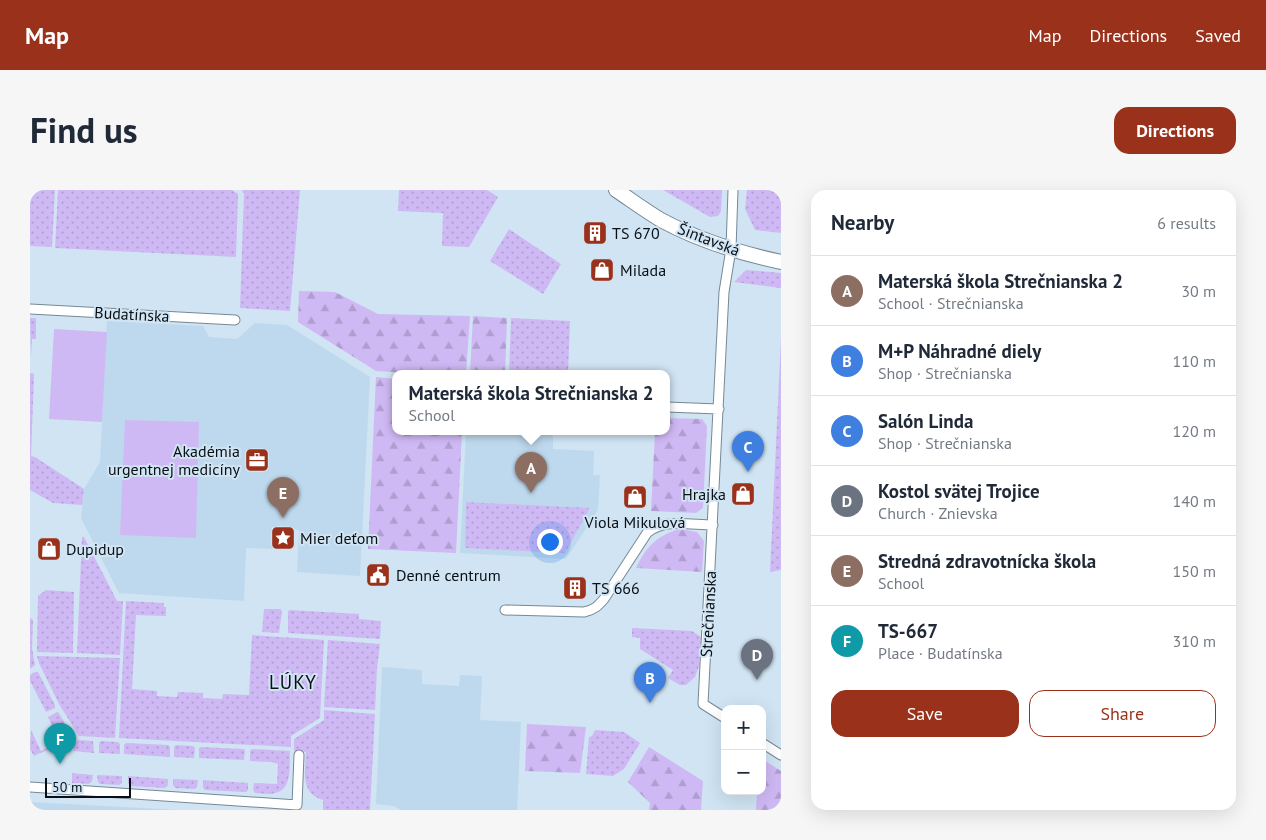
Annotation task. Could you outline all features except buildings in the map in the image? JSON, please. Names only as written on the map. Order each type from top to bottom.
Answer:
[{"type":"street","name":"Šintavská","points":[[616,190],[661,220],[708,241],[781,262]]},
{"type":"street","name":"Strečnianska","points":[[721,715],[704,704],[724,292],[731,249],[733,190]]},
{"type":"street","name":"Budatínska","points":[[30,309],[235,320]]},
{"type":"street","points":[[670,406],[719,409]]},
{"type":"street","points":[[505,610],[592,611],[604,599],[642,540],[654,526],[668,524],[713,525]]},
{"type":"street","points":[[766,745],[781,755]]},
{"type":"street","points":[[30,787],[297,805],[299,755]]},
{"type":"shaded area","points":[[107,321],[203,326],[209,337],[237,339],[255,323],[287,325],[370,377],[360,576],[297,572],[299,530],[293,529],[292,539],[275,538],[274,549],[246,548],[244,601],[119,593],[81,518],[84,489],[100,462]]},
{"type":"shaded area","points":[[466,435],[553,435],[553,449],[594,451],[593,475],[600,475],[598,510],[566,559],[460,553]]},
{"type":"shaded area","points":[[382,667],[422,670],[422,684],[459,686],[460,675],[482,676],[480,720],[521,722],[517,810],[401,810],[394,806],[376,804]]},
{"type":"shaded area","points":[[30,802],[179,810],[30,810]]},
{"type":"green space","points":[[30,190],[55,190],[52,247],[30,246]]},
{"type":"green space","points":[[58,190],[232,190],[238,194],[236,257],[55,248]]},
{"type":"green space","points":[[242,190],[300,190],[290,311],[240,308],[244,194]]},
{"type":"green space","points":[[399,190],[487,190],[498,197],[469,247],[442,246],[443,213],[398,211]]},
{"type":"green space","points":[[663,190],[722,190],[721,211],[718,216],[710,217]]},
{"type":"green space","points":[[747,190],[781,190],[781,233],[755,230],[745,209]]},
{"type":"green space","points":[[509,229],[561,264],[543,294],[490,261]]},
{"type":"green space","points":[[746,270],[781,273],[781,288],[734,282]]},
{"type":"green space","points":[[299,291],[335,292],[378,314],[470,316],[466,370],[376,371],[298,322]]},
{"type":"green space","points":[[473,316],[507,318],[505,370],[470,370]]},
{"type":"green space","points":[[30,318],[36,318],[36,339],[32,339],[31,357]]},
{"type":"green space","points":[[511,318],[570,321],[568,370],[509,370]]},
{"type":"green space","points":[[54,329],[107,332],[102,422],[49,419]]},
{"type":"green space","points":[[781,338],[781,570],[770,572]]},
{"type":"green space","points":[[30,373],[34,374],[31,456],[84,489],[82,505],[53,503],[30,490]]},
{"type":"green space","points":[[376,377],[392,379],[392,435],[462,435],[456,553],[368,549]]},
{"type":"green space","points":[[670,418],[702,419],[707,426],[703,508],[696,513],[651,511],[655,435],[670,435]]},
{"type":"green space","points":[[125,420],[199,422],[196,538],[120,535]]},
{"type":"green space","points":[[466,502],[590,508],[565,553],[465,548]]},
{"type":"green space","points":[[680,529],[697,532],[704,541],[702,572],[636,568],[653,543],[665,535]]},
{"type":"green space","points":[[82,537],[84,537],[117,601],[123,601],[120,655],[77,653]]},
{"type":"green space","points":[[46,590],[74,592],[73,653],[37,652],[38,596]]},
{"type":"green space","points":[[126,601],[164,603],[164,607],[166,607],[166,616],[136,615],[132,689],[157,691],[157,696],[177,697],[178,692],[203,693],[203,698],[222,699],[223,694],[249,695],[252,635],[324,640],[320,718],[291,736],[291,747],[119,738]]},
{"type":"green space","points":[[264,609],[281,609],[279,633],[262,632]]},
{"type":"green space","points":[[289,610],[359,614],[359,619],[381,621],[380,639],[288,633]]},
{"type":"green space","points":[[30,618],[33,620],[32,648],[35,665],[30,669]]},
{"type":"green space","points":[[632,628],[692,631],[701,637],[699,666],[695,677],[686,685],[680,685],[668,678],[673,670],[640,649],[640,638],[632,637]]},
{"type":"green space","points":[[328,640],[380,644],[375,710],[324,707]]},
{"type":"green space","points":[[37,656],[120,658],[115,738],[79,736],[59,704]]},
{"type":"green space","points":[[38,672],[55,705],[55,708],[46,712],[30,681],[30,675]]},
{"type":"green space","points":[[324,710],[375,714],[370,810],[323,810],[323,800],[316,797],[307,787],[305,774],[306,752],[294,751],[294,739],[324,720]]},
{"type":"green space","points":[[57,712],[70,732],[68,736],[59,744],[34,756],[30,749],[31,730],[41,751],[59,742],[48,717]]},
{"type":"green space","points":[[527,724],[586,727],[580,773],[525,771]]},
{"type":"green space","points":[[595,730],[624,732],[640,743],[624,769],[613,776],[586,774],[589,737],[592,736]]},
{"type":"green space","points":[[78,740],[93,741],[94,753],[74,751],[74,744]]},
{"type":"green space","points":[[101,741],[118,742],[120,744],[120,754],[99,753],[99,743]]},
{"type":"green space","points":[[126,743],[168,745],[170,747],[170,757],[124,754],[124,745]]},
{"type":"green space","points":[[176,745],[193,746],[195,748],[194,758],[174,757],[174,747]]},
{"type":"green space","points":[[649,747],[703,781],[701,810],[649,810],[650,803],[628,782]]},
{"type":"green space","points":[[199,748],[243,749],[245,750],[244,760],[199,758]]},
{"type":"green space","points":[[252,749],[290,751],[289,776],[285,787],[281,791],[270,794],[255,793],[253,790],[254,783],[277,784],[278,764],[250,761],[250,751]]},
{"type":"green space","points":[[766,762],[781,771],[781,810],[756,810],[757,795],[766,795]]},
{"type":"green space","points":[[72,773],[93,775],[92,781],[89,784],[72,783]]},
{"type":"green space","points":[[97,775],[122,776],[122,783],[119,785],[100,784]]},
{"type":"green space","points":[[128,776],[168,779],[168,785],[165,788],[130,786]]},
{"type":"green space","points":[[173,779],[198,780],[197,787],[195,789],[175,788]]},
{"type":"green space","points":[[203,780],[248,783],[248,790],[246,792],[205,790],[203,788]]},
{"type":"place","name":"TS 670","points":[[595,233]]},
{"type":"place","name":"Milada","points":[[602,270]]},
{"type":"place","name":"Akadémia urgentnej medicíny","points":[[257,460]]},
{"type":"place","name":"Salón Linda","points":[[748,472]]},
{"type":"place","name":"Materská škola Strečnianska 2","points":[[531,493]]},
{"type":"place","name":"Hrajka","points":[[743,494]]},
{"type":"place","name":"Viola Mikulová","points":[[635,497]]},
{"type":"place","name":"Stredná zdravotnícka škola","points":[[283,518]]},
{"type":"place","name":"Mier deťom","points":[[283,538]]},
{"type":"place","name":"Dupidup","points":[[49,549]]},
{"type":"place","name":"Denné centrum","points":[[378,575]]},
{"type":"place","name":"TS 666","points":[[575,588]]},
{"type":"place","name":"Kostol svätej Trojice","points":[[757,680]]},
{"type":"place","name":"M+P Náhradné diely","points":[[650,703]]},
{"type":"place","name":"TS-667","points":[[60,764]]},
{"type":"district","name":"LÚKY","points":[[293,682]]}]
